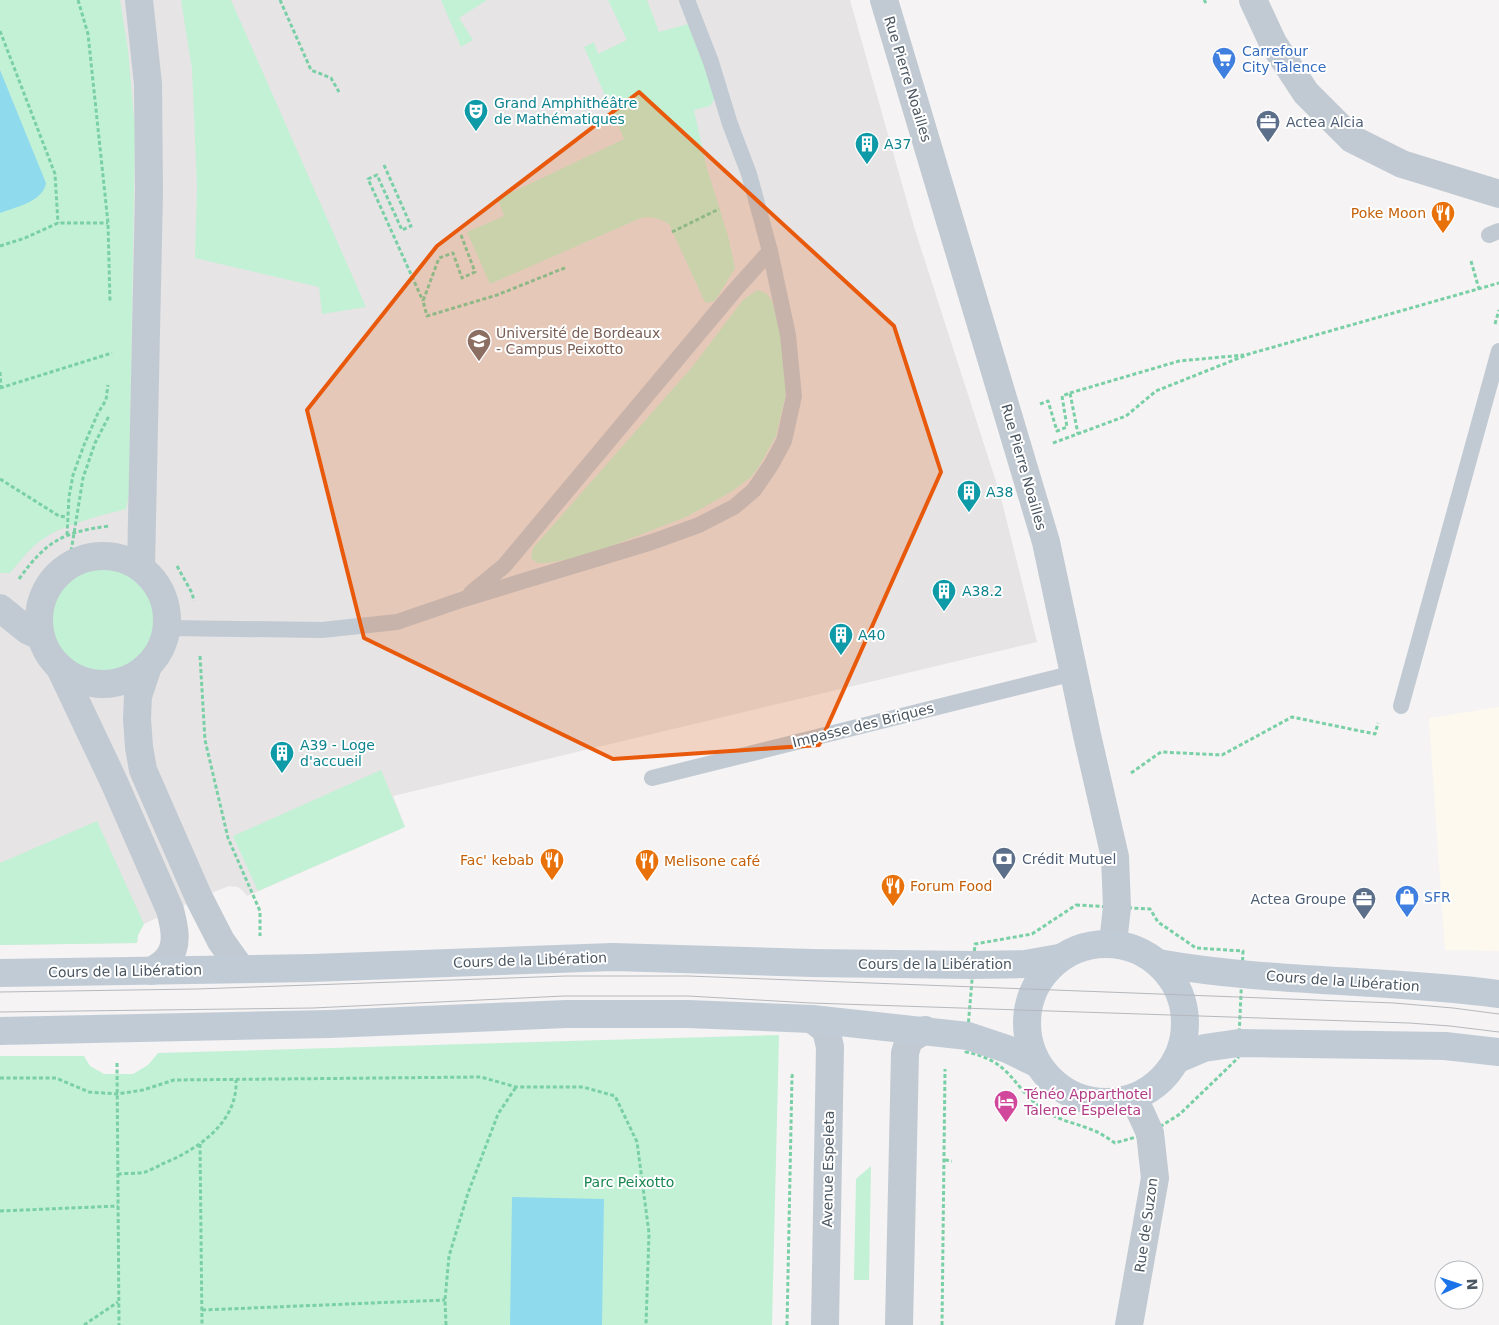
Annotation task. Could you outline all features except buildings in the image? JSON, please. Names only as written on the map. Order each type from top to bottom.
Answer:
[{"type":"main road","points":[[1094,944],[1114,944],[1137,950],[1158,963],[1171,977],[1180,995],[1185,1015],[1185,1031],[1182,1046],[1176,1060],[1165,1076],[1151,1089],[1134,1098],[1112,1103],[1090,1102],[1068,1094],[1050,1081],[1036,1063],[1027,1037],[1027,1010],[1034,988],[1045,971],[1059,958],[1076,949],[1094,944]]},
{"type":"main road","name":"Cours de la Libération","points":[[0,973],[312,968],[613,957],[812,963],[973,965],[1025,964],[1059,958]]},
{"type":"main road","name":"Cours de la Libération","points":[[1158,963],[1242,974],[1455,988],[1499,994]]},
{"type":"main road","points":[[0,1031],[330,1024],[566,1014],[688,1014],[812,1020],[925,1030],[968,1036],[1007,1049],[1036,1063]]},
{"type":"main road","points":[[1176,1060],[1204,1048],[1239,1043],[1445,1046],[1499,1052]]},
{"type":"street","points":[[139,0],[148,84],[149,192],[141,568]]},
{"type":"street","name":"Rue Pierre Noailles","points":[[884,0],[1046,542],[1115,857],[1117,907],[1114,944]]},
{"type":"street","points":[[1253,0],[1273,43],[1306,93],[1352,139],[1402,164],[1499,194]]},
{"type":"street","points":[[98,556],[120,558],[141,568],[153,579],[162,594],[167,611],[167,628],[161,649],[148,666],[133,678],[106,685],[96,685],[78,680],[62,670],[49,656],[40,636],[39,613],[45,592],[58,574],[69,564],[83,558],[98,556]]},
{"type":"street","points":[[0,608],[27,630],[40,636]]},
{"type":"street","points":[[148,666],[138,696],[137,719],[143,770],[220,941],[241,969]]},
{"type":"street","points":[[62,670],[170,910],[175,941],[169,958],[152,971]]},
{"type":"street","name":"Avenue Espeleta","points":[[812,1020],[826,1030],[830,1047],[824,1325]]},
{"type":"street","points":[[899,1325],[905,1053],[909,1040],[925,1030]]},
{"type":"street","name":"Rue de Suzon","points":[[1129,1325],[1155,1178],[1150,1133],[1134,1098]]},
{"type":"lane","points":[[167,628],[322,630],[397,622],[464,599],[652,542],[699,525],[734,506],[754,490],[784,441],[794,396],[788,335],[770,251],[749,174],[730,124],[711,62],[687,0]]},
{"type":"lane","points":[[464,599],[504,566],[735,290],[770,251]]},
{"type":"lane","points":[[1401,706],[1499,351]]},
{"type":"lane","name":"Impasse des Briques","points":[[652,778],[1074,673]]},
{"type":"path","points":[[78,0],[88,34],[108,223],[110,306]]},
{"type":"path","points":[[280,0],[311,70],[331,78],[339,92]]},
{"type":"path","points":[[0,31],[55,174],[58,223]]},
{"type":"path","points":[[384,165],[411,226],[402,230],[377,175],[368,178],[423,301],[427,316],[497,295],[567,268]]},
{"type":"path","points":[[672,232],[719,209]]},
{"type":"path","points":[[0,246],[25,238],[58,223],[108,223]]},
{"type":"path","points":[[423,301],[439,258],[453,253],[462,278],[475,272],[461,235]]},
{"type":"path","points":[[1471,261],[1479,289]]},
{"type":"path","points":[[1056,441],[1126,416],[1156,391],[1249,354],[1499,283]]},
{"type":"path","points":[[1494,328],[1499,310]]},
{"type":"path","points":[[111,344],[111,362]]},
{"type":"path","points":[[0,372],[0,388],[112,353],[145,354]]},
{"type":"path","points":[[1034,406],[1048,401],[1057,431],[1067,426],[1062,396],[1179,361],[1249,354]]},
{"type":"path","points":[[67,535],[66,517],[74,475],[84,445],[106,400],[108,381]]},
{"type":"path","points":[[1070,393],[1078,434]]},
{"type":"path","points":[[69,564],[83,478],[95,443],[106,420],[112,413]]},
{"type":"path","points":[[0,479],[59,516],[66,517]]},
{"type":"path","points":[[198,629],[205,740],[228,838],[260,911],[260,939]]},
{"type":"path","points":[[1128,775],[1161,752],[1222,755],[1292,717],[1374,734],[1380,715]]},
{"type":"path","points":[[1076,905],[1117,907],[1150,909],[1158,922],[1196,948],[1243,951],[1238,1058],[1180,1114],[1150,1133],[1115,1143],[1096,1132],[1072,1124],[1045,1111],[998,1063],[980,1055],[966,1052],[975,944],[1032,934],[1076,905]]},
{"type":"path","points":[[116,1029],[119,1325]]},
{"type":"path","points":[[942,1325],[945,1063]]},
{"type":"path","points":[[0,1078],[56,1078],[90,1092],[117,1094],[143,1090],[174,1080],[481,1076],[516,1087],[584,1086],[615,1096],[638,1142],[649,1233],[646,1325]]},
{"type":"path","points":[[118,1174],[144,1172],[177,1158],[214,1133],[232,1105],[236,1080]]},
{"type":"path","points":[[446,1325],[445,1300],[449,1256],[468,1193],[498,1114],[516,1087]]},
{"type":"path","points":[[200,1144],[202,1325]]},
{"type":"path","points":[[945,1160],[952,1160]]},
{"type":"path","points":[[0,1211],[118,1206]]},
{"type":"path","points":[[202,1310],[445,1300]]},
{"type":"path","points":[[84,1325],[119,1301]]},
{"type":"highlighted area","points":[[639,92],[894,326],[941,472],[819,745],[613,759],[364,638],[307,410],[437,246]]},
{"type":"shaded area","name":"Université de Bordeaux - Campus Peixotto","points":[[0,0],[850,0],[915,230],[1000,494],[1037,642],[393,796],[405,827],[247,896],[238,887],[229,886],[199,898],[144,924],[138,935],[137,943],[0,945]]},
{"type":"shaded area","points":[[1499,707],[1499,951],[1445,950],[1429,718]]},
{"type":"green space","points":[[0,0],[120,0],[128,50],[135,129],[129,494],[126,509],[84,520],[54,532],[36,545],[10,573],[0,573]]},
{"type":"green space","points":[[181,0],[231,0],[366,307],[322,314],[319,287],[195,258],[197,185],[192,69]]},
{"type":"green space","points":[[441,0],[487,0],[459,18],[473,40],[461,47]]},
{"type":"green space","points":[[608,0],[647,0],[659,32],[692,23],[715,98],[710,106],[694,110],[706,165],[728,236],[735,268],[715,301],[706,303],[669,224],[656,218],[641,218],[490,284],[467,232],[504,216],[498,199],[624,139],[584,47],[594,42],[598,54],[627,40]]},
{"type":"green space","points":[[757,290],[766,293],[772,301],[780,330],[786,389],[776,436],[751,477],[731,492],[686,517],[577,558],[537,563],[531,558],[533,548],[693,366],[743,300]]},
{"type":"green space","points":[[102,568],[122,572],[139,583],[150,600],[154,620],[150,640],[139,657],[122,668],[102,672],[82,668],[65,657],[54,640],[50,620],[54,600],[65,583],[82,572]]},
{"type":"green space","points":[[381,770],[405,827],[258,891],[233,836]]},
{"type":"green space","points":[[97,821],[144,924],[138,935],[137,943],[0,945],[0,863]]},
{"type":"green space","name":"Parc Peixotto","points":[[779,1035],[772,1325],[0,1325],[0,1056],[84,1056],[90,1066],[104,1074],[133,1074],[148,1065],[158,1053]]},
{"type":"green space","points":[[871,1166],[869,1280],[854,1280],[856,1179]]},
{"type":"water","points":[[0,70],[46,183],[40,195],[28,203],[0,213]]},
{"type":"water","points":[[512,1197],[604,1199],[602,1325],[510,1325]]},
{"type":"tram line","points":[[0,992],[197,989],[566,976],[688,976],[1394,1003],[1499,1014]]},
{"type":"tram line","points":[[0,1012],[313,1008],[564,996],[688,996],[811,1003],[1409,1023],[1499,1032]]},
{"type":"place","name":"Carrefour City Talence","points":[[1224,80]]},
{"type":"place","name":"Grand Amphithéâtre de Mathématiques","points":[[476,132]]},
{"type":"place","name":"Actea Alcia","points":[[1268,143]]},
{"type":"place","name":"A37","points":[[867,165]]},
{"type":"place","name":"Poke Moon","points":[[1443,234]]},
{"type":"place","name":"Université de Bordeaux - Campus Peixotto","points":[[479,362]]},
{"type":"place","name":"A38","points":[[969,513]]},
{"type":"place","name":"A38.2","points":[[944,612]]},
{"type":"place","name":"A40","points":[[841,656]]},
{"type":"place","name":"A39 - Loge d'accueil","points":[[282,774]]},
{"type":"place","name":"Crédit Mutuel","points":[[1004,880]]},
{"type":"place","name":"Fac' kebab","points":[[552,881]]},
{"type":"place","name":"Melisone café","points":[[647,882]]},
{"type":"place","name":"Forum Food","points":[[893,907]]},
{"type":"place","name":"SFR","points":[[1407,918]]},
{"type":"place","name":"Actea Groupe","points":[[1364,920]]},
{"type":"place","name":"Ténéo Apparthotel Talence Espeleta","points":[[1006,1123]]}]
